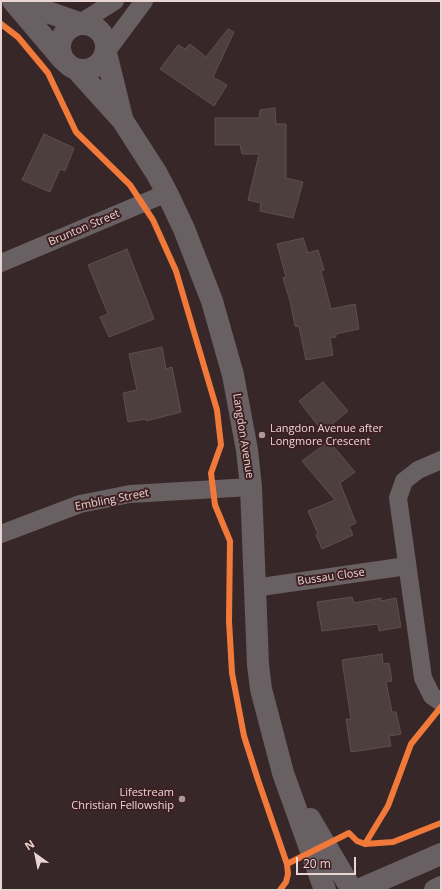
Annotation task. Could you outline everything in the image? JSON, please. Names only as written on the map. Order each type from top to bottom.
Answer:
[{"type":"street","name":"Langdon Avenue","points":[[13,1],[122,121],[168,193],[184,228],[212,301],[233,375],[247,450],[251,487],[254,588],[258,665],[261,689],[283,773],[325,890]]},
{"type":"street","name":"Langdon Avenue","points":[[16,1],[80,23],[88,23],[101,31],[105,37],[106,52],[122,121]]},
{"type":"street","points":[[115,1],[65,31],[61,37],[59,45],[60,52],[70,65],[84,70],[92,69],[98,65],[144,1]]},
{"type":"street","name":"Brunton Street","points":[[1,264],[168,193]]},
{"type":"street","points":[[441,460],[418,470],[404,481],[398,498],[423,678],[432,696],[441,702]]},
{"type":"street","name":"Embling Street","points":[[1,534],[80,504],[130,494],[251,487]]},
{"type":"street","name":"Bussau Close","points":[[254,588],[407,566]]},
{"type":"street","name":"Langdon Avenue","points":[[283,773],[352,890]]},
{"type":"street","points":[[358,890],[441,854]]},
{"type":"street","points":[[435,890],[441,887]]},
{"type":"building","points":[[228,29],[234,32],[213,77],[227,85],[214,106],[160,69],[178,45],[185,49],[190,44],[206,57]]},
{"type":"building","points":[[275,108],[276,124],[286,124],[286,178],[303,182],[293,218],[260,211],[261,203],[248,200],[259,154],[242,154],[240,145],[215,145],[215,118],[259,118],[260,110]]},
{"type":"building","points":[[44,134],[74,148],[65,171],[60,169],[50,192],[22,180]]},
{"type":"building","points":[[303,238],[308,253],[318,250],[324,270],[321,271],[331,309],[355,304],[359,329],[336,334],[336,337],[330,338],[333,355],[306,360],[299,327],[295,326],[290,301],[283,278],[286,277],[277,244]]},
{"type":"building","points":[[127,249],[154,319],[109,337],[100,317],[108,314],[88,265]]},
{"type":"building","points":[[162,347],[166,369],[172,367],[181,412],[146,421],[146,419],[128,422],[123,393],[137,390],[129,354]]},
{"type":"building","points":[[323,382],[348,411],[323,432],[299,401]]},
{"type":"building","points":[[329,441],[355,472],[340,483],[356,523],[349,526],[353,535],[322,549],[316,535],[318,534],[308,511],[335,500],[302,461]]},
{"type":"building","points":[[352,597],[354,603],[381,598],[381,601],[396,598],[401,627],[379,631],[378,624],[322,631],[317,602]]},
{"type":"building","points":[[382,654],[383,664],[389,663],[392,681],[386,682],[392,712],[396,712],[401,734],[389,736],[391,746],[351,752],[346,719],[351,719],[342,660]]},
{"type":"cycle path","points":[[1,24],[18,37],[48,73],[76,132],[130,185],[153,220],[176,271],[217,410],[221,445],[211,473],[215,505],[230,541],[229,621],[232,673],[244,736],[287,864],[288,874],[286,882],[280,890]]},
{"type":"cycle path","points":[[365,844],[388,806],[411,744],[441,707]]},
{"type":"cycle path","points":[[287,864],[349,833],[357,841],[365,844],[393,842],[441,823]]},
{"type":"place","name":"Langdon Avenue after Longmore Crescent","points":[[262,435]]},
{"type":"place","name":"Lifestream Christian Fellowship","points":[[182,799]]}]
